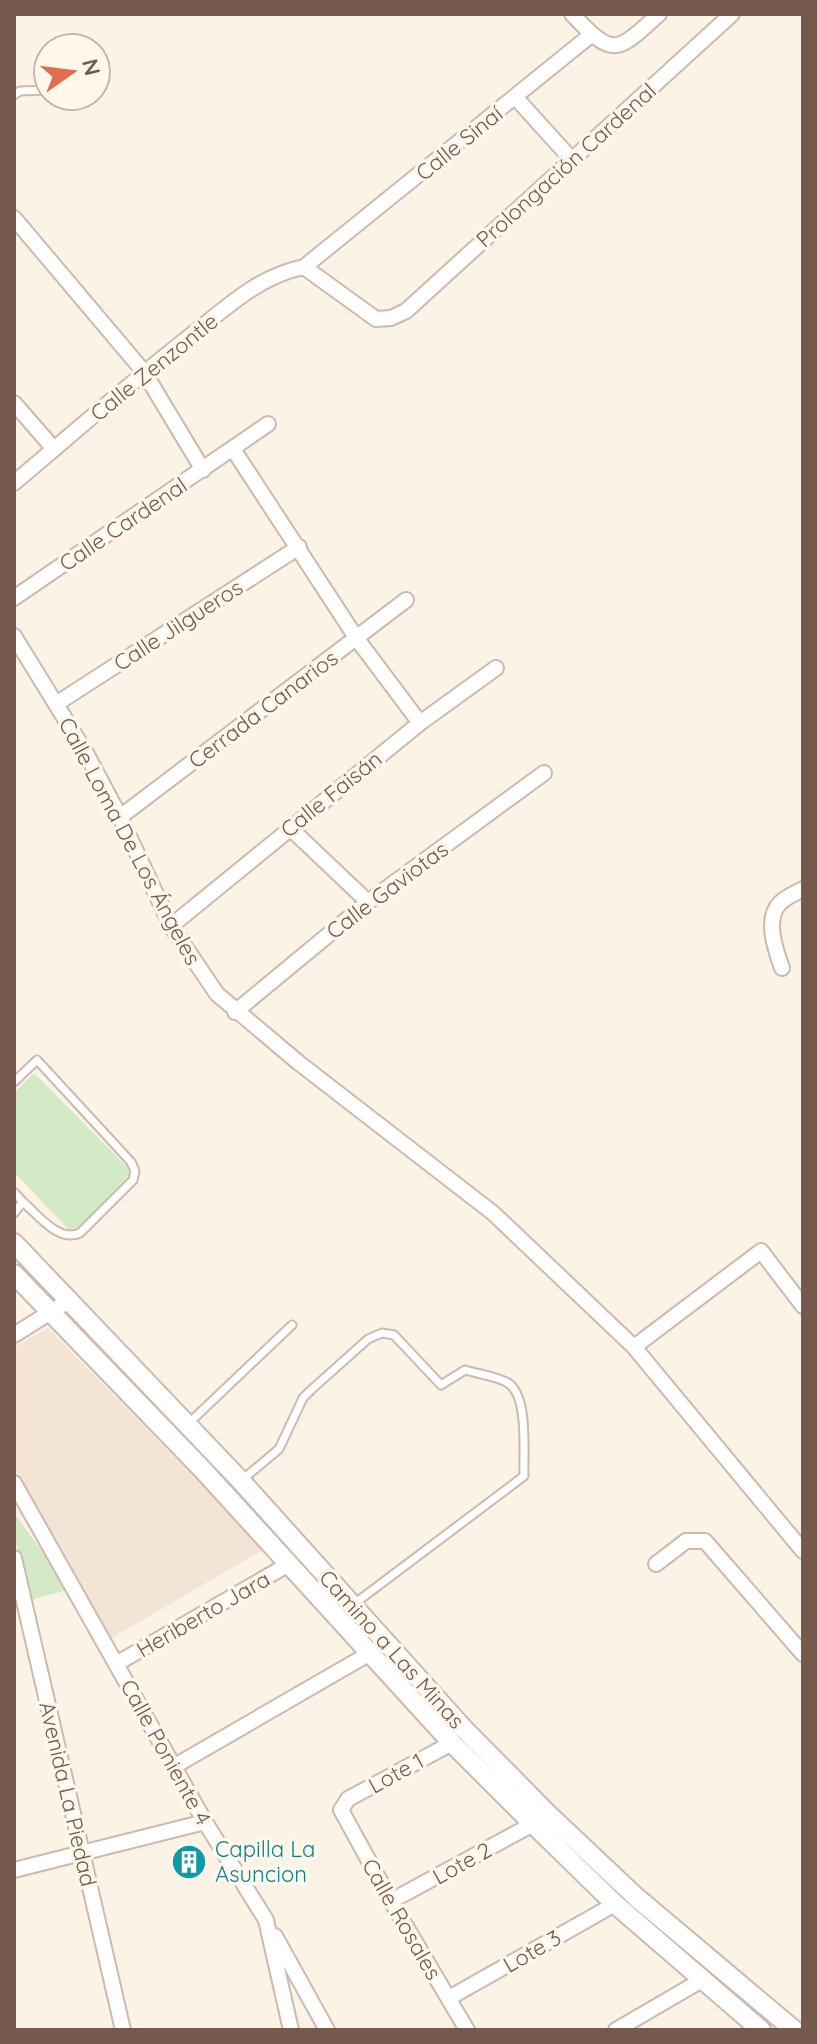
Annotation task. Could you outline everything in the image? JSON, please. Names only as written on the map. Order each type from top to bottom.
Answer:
[{"type":"street","points":[[572,14],[591,35],[606,45],[616,47],[627,42],[659,14]]},
{"type":"street","name":"Prolongación Cardenal","points":[[304,267],[376,319],[400,315],[732,14]]},
{"type":"street","name":"Calle Sinaí","points":[[304,267],[591,35]]},
{"type":"street","points":[[516,98],[573,161]]},
{"type":"street","points":[[14,218],[144,372],[203,470]]},
{"type":"street","name":"Calle Zenzontle","points":[[14,483],[144,372],[253,287],[285,271],[304,267]]},
{"type":"street","points":[[14,403],[54,449]]},
{"type":"street","name":"Calle Cardenal","points":[[14,598],[268,424]]},
{"type":"street","points":[[233,449],[357,639],[420,723]]},
{"type":"street","name":"Calle Jilgueros","points":[[56,704],[299,547]]},
{"type":"street","name":"Cerrada Canarios","points":[[120,817],[406,600]]},
{"type":"street","name":"Calle Loma De Los Ángeles","points":[[15,640],[56,704],[120,817],[171,926],[202,975],[235,1012],[493,1213],[634,1347],[803,1551]]},
{"type":"street","name":"Calle Faisán","points":[[171,926],[420,723],[496,668]]},
{"type":"street","name":"Calle Gaviotas","points":[[235,1012],[368,902],[544,773]]},
{"type":"street","points":[[290,828],[368,902]]},
{"type":"street","points":[[782,968],[774,946],[773,916],[781,902],[803,889]]},
{"type":"street","name":"Camino a Las Minas","points":[[14,1243],[241,1481],[352,1605],[379,1648],[452,1743],[615,1904],[761,2030]]},
{"type":"street","points":[[634,1347],[761,1251],[803,1306]]},
{"type":"street","name":"Camino a Las Minas","points":[[14,1274],[289,1564],[636,1897],[794,2030]]},
{"type":"street","points":[[14,1335],[70,1300]]},
{"type":"street","name":"Calle Poniente 4","points":[[14,1483],[173,1767],[266,1920],[291,2030]]},
{"type":"street","points":[[656,1564],[686,1541],[705,1541],[803,1654]]},
{"type":"street","name":"Avenida La Piedad","points":[[14,1558],[19,1604],[123,2030]]},
{"type":"street","name":"Heriberto Jara","points":[[116,1664],[289,1564]]},
{"type":"street","points":[[173,1767],[379,1648]]},
{"type":"street","name":"Lote 1","points":[[341,1806],[348,1799],[452,1743]]},
{"type":"street","name":"Calle Rosales","points":[[341,1806],[391,1901],[467,2030]]},
{"type":"street","points":[[14,1870],[205,1822]]},
{"type":"street","name":"Lote 2","points":[[391,1901],[533,1824]]},
{"type":"street","name":"Lote 3","points":[[449,1998],[615,1904]]},
{"type":"street","points":[[266,1920],[327,2030]]},
{"type":"street","points":[[616,2030],[702,1980]]},
{"type":"lane","points":[[14,1082],[37,1060],[131,1162],[135,1171],[133,1180],[80,1233],[72,1237],[63,1236],[14,1192]]},
{"type":"lane","points":[[14,1213],[23,1202]]},
{"type":"lane","points":[[187,1425],[292,1325]]},
{"type":"lane","points":[[241,1481],[279,1449],[303,1398],[368,1339],[382,1333],[394,1335],[441,1385],[465,1370],[508,1383],[517,1393],[522,1406],[524,1476],[352,1605]]},
{"type":"shaded area","points":[[48,1328],[264,1549],[110,1639],[14,1466],[14,1347]]},
{"type":"green space","points":[[34,1073],[132,1172],[73,1234],[14,1172],[14,1093]]},
{"type":"green space","points":[[14,1513],[70,1589],[31,1600],[14,1535]]},
{"type":"place","name":"Capilla La Asuncion","points":[[189,1862]]}]
